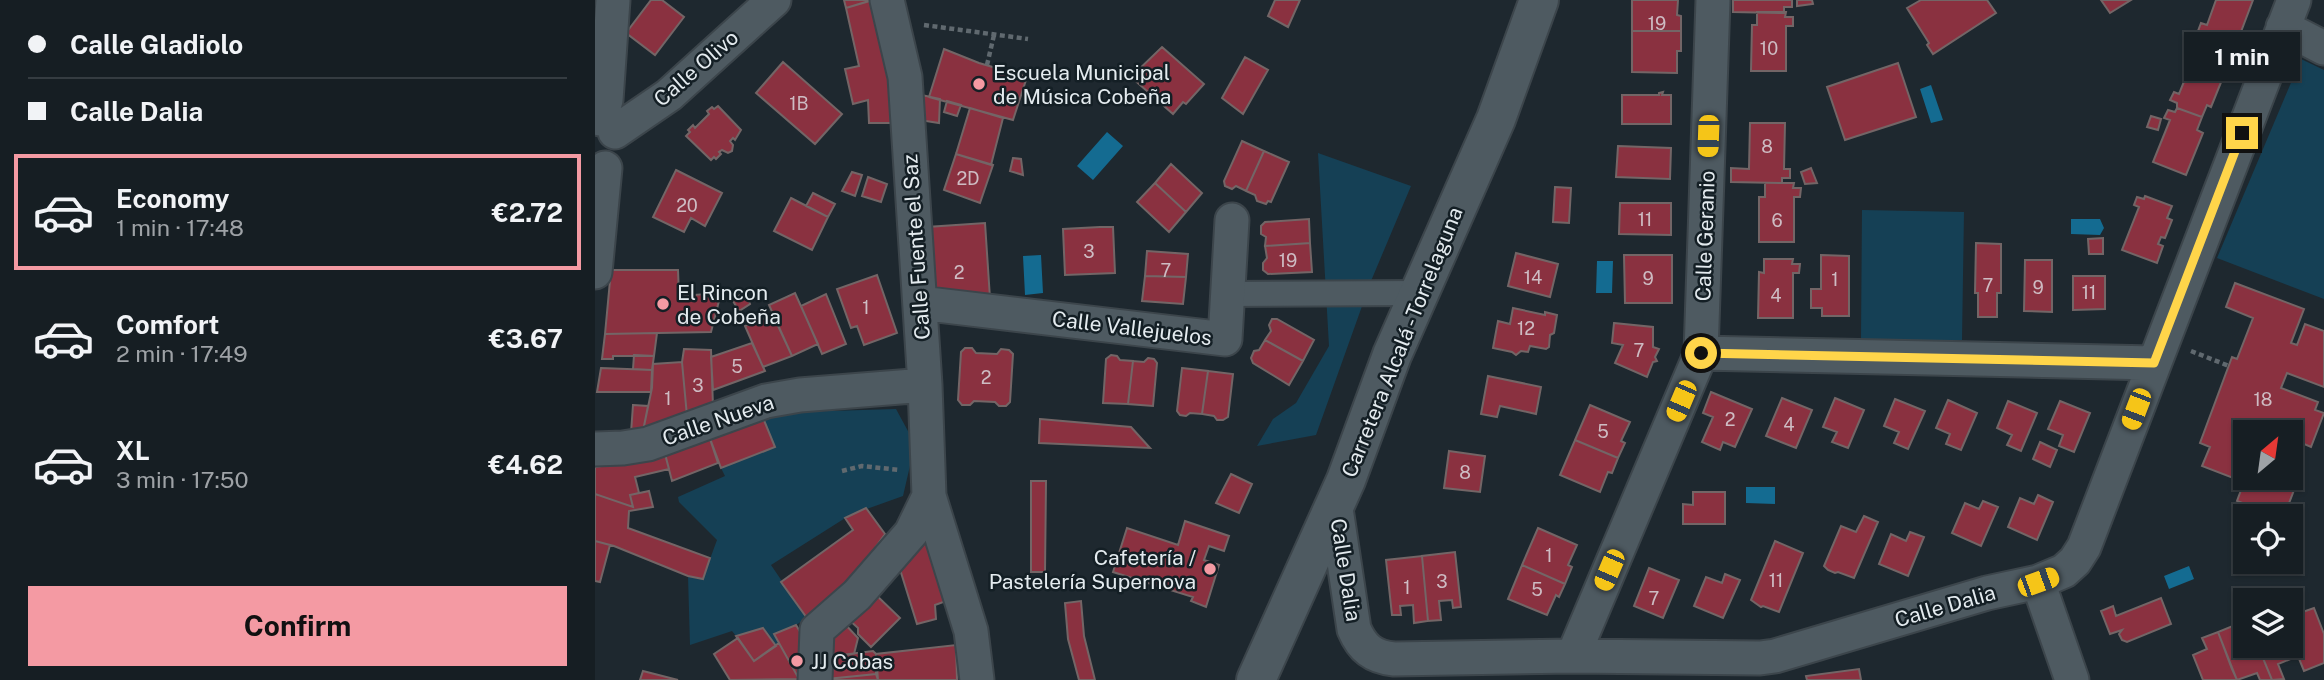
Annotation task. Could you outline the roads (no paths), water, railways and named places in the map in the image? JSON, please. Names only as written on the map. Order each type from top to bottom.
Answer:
[{"type":"street","points":[[595,272],[600,170],[612,162],[618,142],[603,123],[613,0]]},
{"type":"street","name":"Calle Olivo","points":[[603,123],[669,94],[774,0]]},
{"type":"street","name":"Carretera Alcalá - Torrelaguna","points":[[1256,680],[1346,480],[1392,355],[1496,119],[1539,0]]},
{"type":"street","name":"Calle Geranio","points":[[1573,656],[1701,353],[1713,0]]},
{"type":"street","name":"Calle Fuente el Saz","points":[[889,10],[905,77],[925,385],[928,485]]},
{"type":"street","points":[[2288,14],[2324,48]]},
{"type":"street","name":"Calle Dalia","points":[[1335,502],[1354,629],[1359,640],[1382,658],[1760,658],[1775,656],[1987,593],[2038,582],[2064,571],[2084,547],[2288,14]]},
{"type":"street","name":"Calle Vallejuelos","points":[[919,303],[1225,339],[1232,219]]},
{"type":"street","points":[[1227,294],[1419,293]]},
{"type":"street","points":[[1701,353],[2158,352]]},
{"type":"street","name":"Calle Nueva","points":[[595,449],[648,444],[766,401],[800,395],[925,385]]},
{"type":"street","points":[[813,679],[817,630],[857,595],[911,533],[928,485]]},
{"type":"street","points":[[928,485],[971,631],[977,680]]},
{"type":"street","points":[[2038,582],[2072,680]]},
{"type":"place","name":"Escuela Municipal de Música Cobeña","points":[[979,84]]},
{"type":"place","name":"El Rincon de Cobeña","points":[[663,304]]},
{"type":"place","name":"Cafetería / Pastelería Supernova","points":[[1210,569]]},
{"type":"place","name":"JJ Cobas","points":[[797,661]]}]
